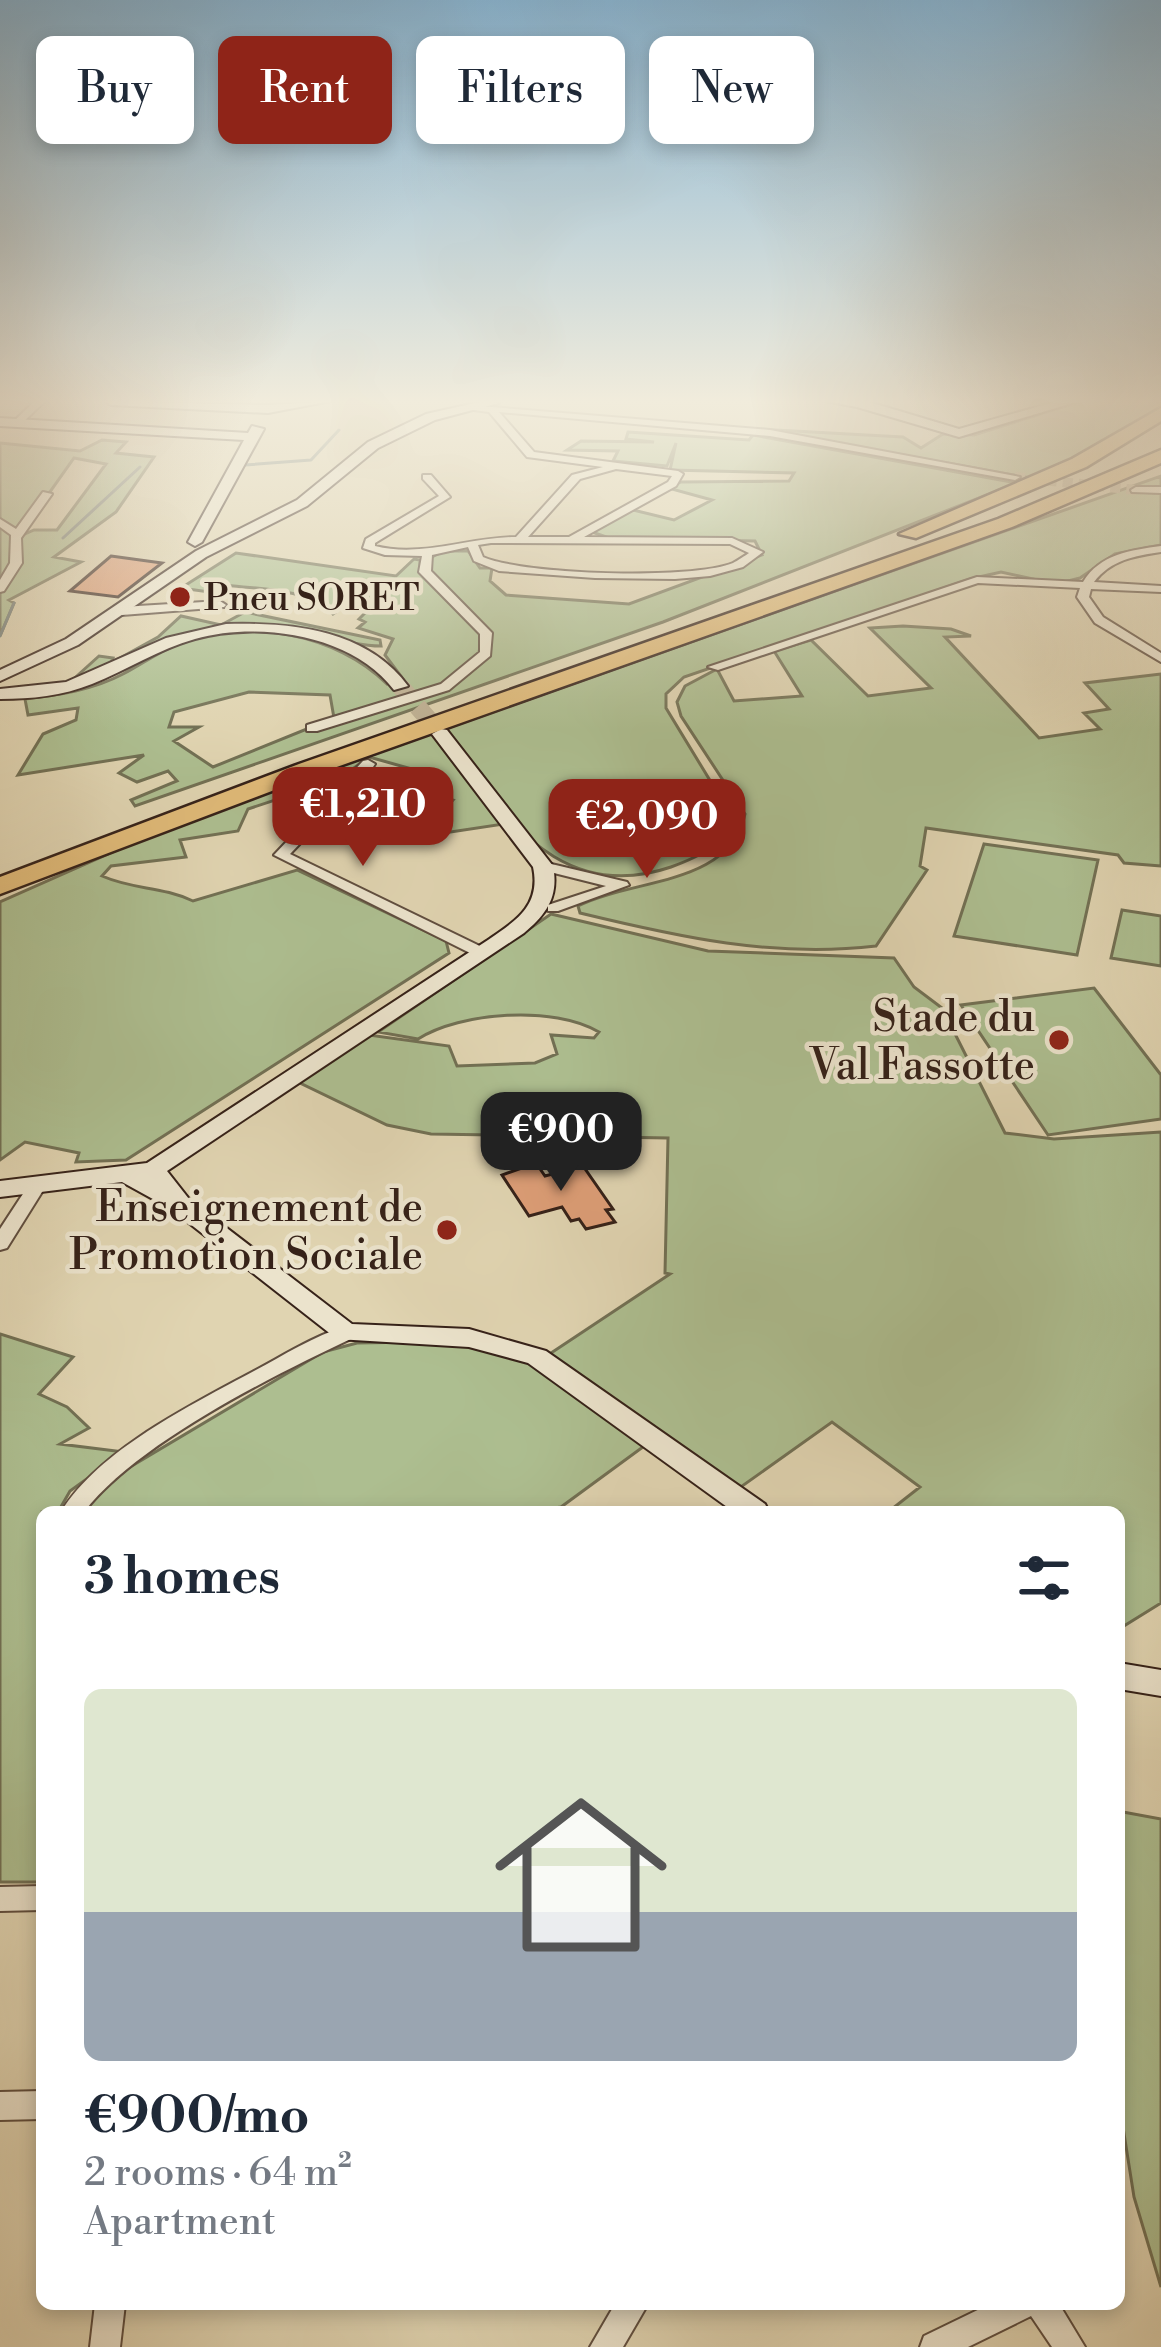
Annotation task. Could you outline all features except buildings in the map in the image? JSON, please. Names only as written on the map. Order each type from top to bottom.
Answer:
[{"type":"highway","points":[[774,588],[963,511]]},
{"type":"highway","points":[[0,866],[998,511]]},
{"type":"highway","points":[[1005,523],[1034,511]]},
{"type":"highway","points":[[0,886],[1043,511]]},
{"type":"highway","points":[[0,897],[94,849]]},
{"type":"street","points":[[0,589],[16,563],[15,539],[35,511]]},
{"type":"street","points":[[1,668],[72,642],[146,595],[205,545],[220,511]]},
{"type":"street","points":[[1,668],[130,598],[205,545],[287,511]]},
{"type":"street","points":[[423,511],[367,544],[376,551],[422,556],[472,544],[520,539],[732,541],[757,549],[754,558],[695,575],[505,568],[483,563],[472,544]]},
{"type":"street","points":[[520,539],[546,511]]},
{"type":"street","points":[[570,540],[621,511]]},
{"type":"street","points":[[0,522],[15,539]]},
{"type":"street","points":[[312,728],[445,687],[486,653],[485,633],[424,572],[422,556],[428,544],[463,531]]},
{"type":"street","points":[[1161,549],[1115,558],[1092,573],[1083,597],[1099,620],[1161,658]]},
{"type":"street","points":[[714,668],[977,580],[1161,589]]},
{"type":"street","points":[[146,595],[153,604],[167,608]]},
{"type":"street","points":[[122,611],[220,605]]},
{"type":"street","points":[[3,693],[85,685],[172,641],[231,628],[273,629],[361,648],[379,658],[400,686]]},
{"type":"street","points":[[0,1189],[148,1176],[482,953],[543,906],[548,884],[543,866],[441,734]]},
{"type":"street","points":[[368,764],[281,856],[482,953]]},
{"type":"street","points":[[543,866],[622,885],[553,908]]},
{"type":"street","points":[[148,1176],[346,1334]]},
{"type":"street","points":[[0,1244],[38,1184]]},
{"type":"street","points":[[76,1506],[101,1477],[300,1354],[346,1334],[469,1339],[537,1357],[747,1506]]},
{"type":"street","points":[[1125,1677],[1161,1683]]},
{"type":"street","points":[[0,1899],[36,1898]]},
{"type":"street","points":[[0,2106],[36,2105]]},
{"type":"street","points":[[105,2347],[109,2310]]},
{"type":"street","points":[[605,2347],[629,2310]]},
{"type":"street","points":[[935,2347],[1011,2310]]},
{"type":"street","points":[[1045,2310],[1070,2347]]},
{"type":"green space","points":[[0,511],[37,511],[18,537],[34,530],[57,530],[71,511],[117,511],[54,557],[81,562],[9,600],[14,603],[0,636]]},
{"type":"green space","points":[[627,511],[674,520],[692,511],[947,511],[663,622],[135,806],[131,800],[177,781],[168,771],[137,782],[119,773],[144,755],[18,775],[43,734],[76,720],[78,708],[28,715],[25,699],[100,684],[173,646],[206,635],[262,631],[290,635],[343,653],[387,684],[403,679],[385,655],[393,639],[358,628],[365,622],[359,619],[376,602],[354,599],[333,614],[311,599],[282,591],[223,585],[216,593],[181,588],[236,553],[396,576],[414,559],[420,560],[420,571],[482,635],[478,658],[452,685],[479,664],[489,631],[427,567],[430,558],[444,551],[468,551],[480,568],[492,568],[490,581],[506,595],[629,604],[762,555],[755,541],[609,538],[592,532]],"holes":[[[249,692],[330,695],[334,718],[213,767],[174,741],[199,727],[169,727],[174,712]]]},
{"type":"green space","points":[[1063,511],[1161,511],[1161,545],[1115,554],[1080,578],[1056,584],[1001,572],[970,579],[684,677],[666,694],[666,708],[731,815],[722,835],[708,849],[671,867],[631,876],[596,873],[564,862],[509,820],[435,737],[504,824],[444,833],[427,829],[453,800],[403,787],[419,771],[369,757],[339,779],[248,809],[238,831],[180,840],[186,857],[111,866],[102,876],[193,901],[297,870],[446,941],[449,953],[126,1160],[76,1162],[79,1153],[25,1142],[0,1160],[0,902],[176,824]]},
{"type":"green space","points":[[245,612],[380,640],[381,646],[281,627],[224,627],[171,639],[68,684],[99,656],[113,658],[111,663],[158,637],[181,616],[221,625]]},
{"type":"green space","points":[[870,628],[951,629],[971,636],[945,637],[1039,738],[1100,729],[1084,713],[1109,709],[1085,683],[1161,674],[1161,866],[1124,863],[1118,855],[926,828],[920,866],[927,870],[876,946],[763,947],[580,913],[578,906],[601,897],[700,867],[736,837],[745,814],[681,716],[677,702],[685,686],[717,669],[734,701],[802,696],[774,651],[811,640],[868,696],[931,688]]},
{"type":"green space","points":[[984,844],[1098,860],[1077,955],[954,936]]},
{"type":"green space","points":[[1122,910],[1161,916],[1161,966],[1111,958]]},
{"type":"green space","points":[[551,914],[708,951],[894,958],[914,987],[942,1008],[1005,1133],[1054,1139],[1161,1132],[1161,1603],[1125,1625],[1125,1506],[896,1506],[920,1487],[832,1422],[738,1489],[548,1355],[670,1274],[665,1273],[668,1138],[431,1134],[387,1125],[298,1082],[369,1035],[449,1046],[457,1066],[535,1063],[557,1054],[551,1035],[594,1038],[599,1032],[558,1018],[507,1015],[458,1023],[418,1039],[378,1032]]},
{"type":"green space","name":"Stade du Val Fassotte","points":[[1094,988],[1161,1075],[1161,1119],[1048,1135],[961,1005]]},
{"type":"green space","points":[[0,1334],[73,1357],[39,1394],[67,1407],[89,1428],[60,1444],[124,1452],[70,1491],[61,1506],[36,1506],[36,1882],[0,1882]]},
{"type":"green space","points":[[357,1343],[489,1346],[536,1363],[647,1444],[562,1506],[86,1506],[120,1473],[323,1352]]},
{"type":"green space","points":[[1125,1812],[1161,1819],[1161,2287],[1134,2197],[1125,2140]]},
{"type":"waterway","points":[[63,538],[93,511]]},
{"type":"waterway","points":[[0,636],[14,603]]},
{"type":"tunnel","points":[[400,686],[441,734]]},
{"type":"place","name":"Pneu SORET","points":[[180,597]]},
{"type":"place","name":"Stade du Val Fassotte","points":[[1059,1040]]},
{"type":"place","name":"Enseignement de Promotion Sociale","points":[[447,1230]]}]
